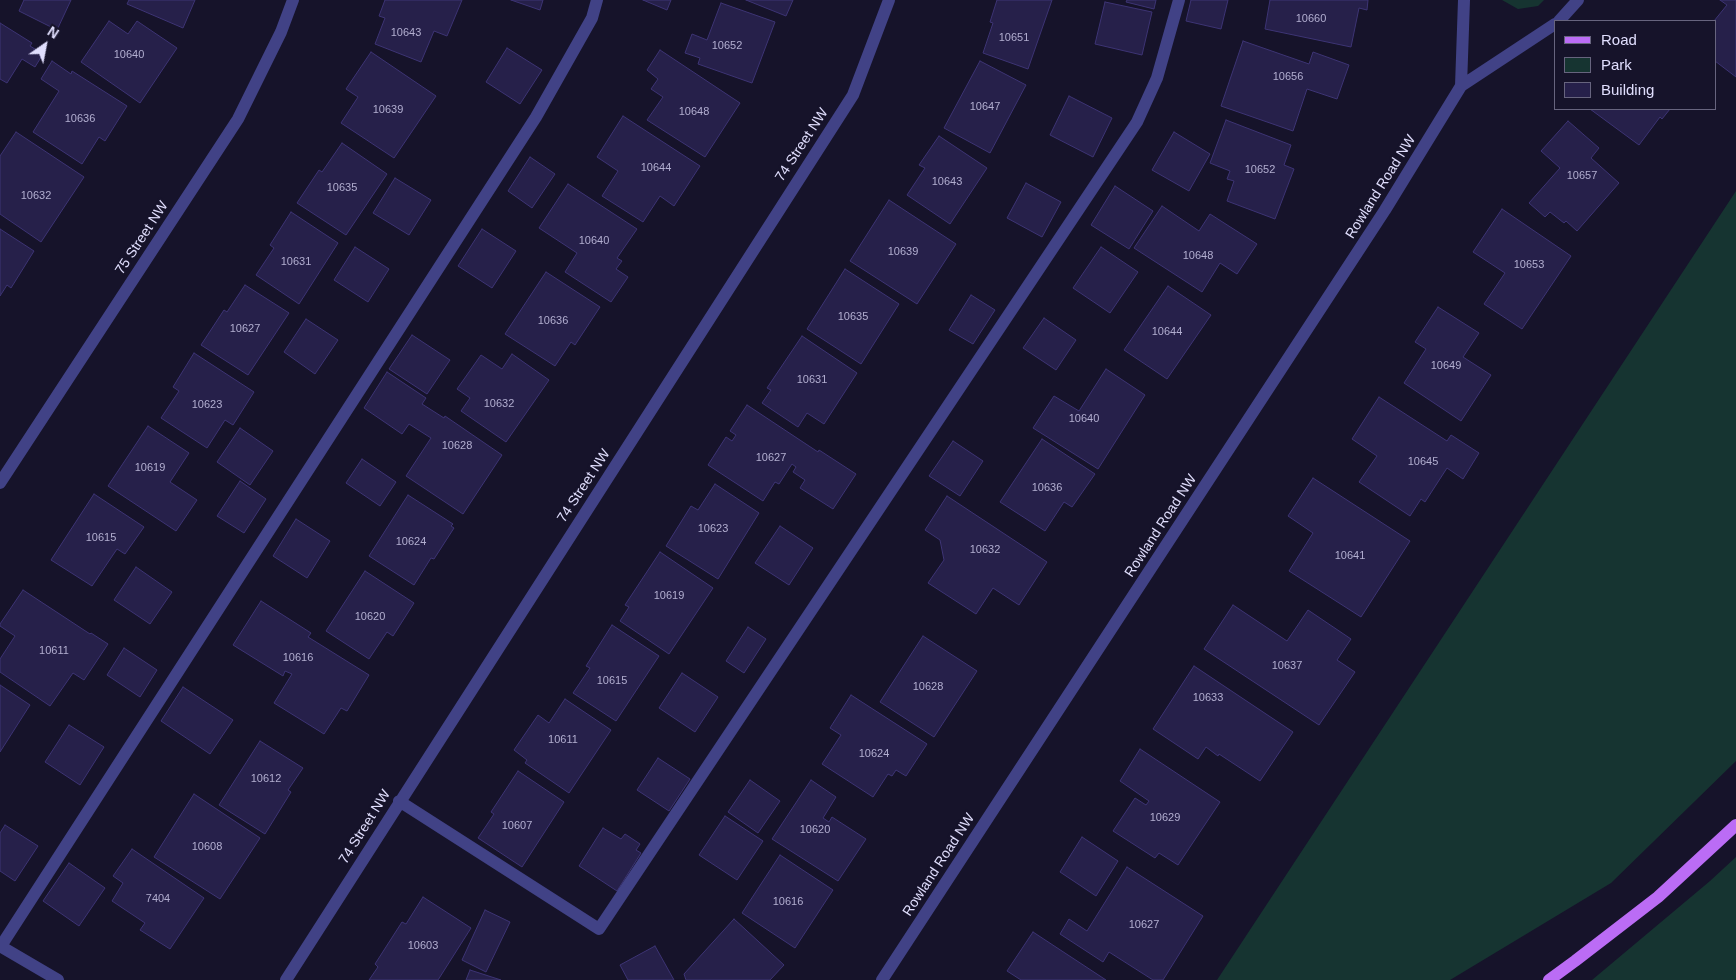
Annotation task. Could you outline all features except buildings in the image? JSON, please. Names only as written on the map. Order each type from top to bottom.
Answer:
[{"type":"main road","points":[[1548,980],[1658,897],[1736,825]]},
{"type":"street","name":"75 Street NW","points":[[0,484],[238,119],[281,32],[293,0]]},
{"type":"street","points":[[58,980],[0,946],[536,117],[592,18],[597,0]]},
{"type":"street","name":"74 Street NW","points":[[286,980],[853,95],[889,0]]},
{"type":"street","points":[[399,801],[600,929],[1136,122],[1157,78],[1179,0]]},
{"type":"street","name":"Rowland Road NW","points":[[1461,86],[1464,0]]},
{"type":"street","points":[[1560,20],[1578,0]]},
{"type":"street","name":"Rowland Road NW","points":[[882,980],[1385,210],[1461,86],[1554,25]]},
{"type":"green space","points":[[1502,0],[1544,0],[1538,6],[1518,9]]},
{"type":"green space","points":[[1736,191],[1736,761],[1611,883],[1450,980],[1217,980]]},
{"type":"green space","points":[[1736,857],[1736,980],[1592,980],[1710,881]]}]
